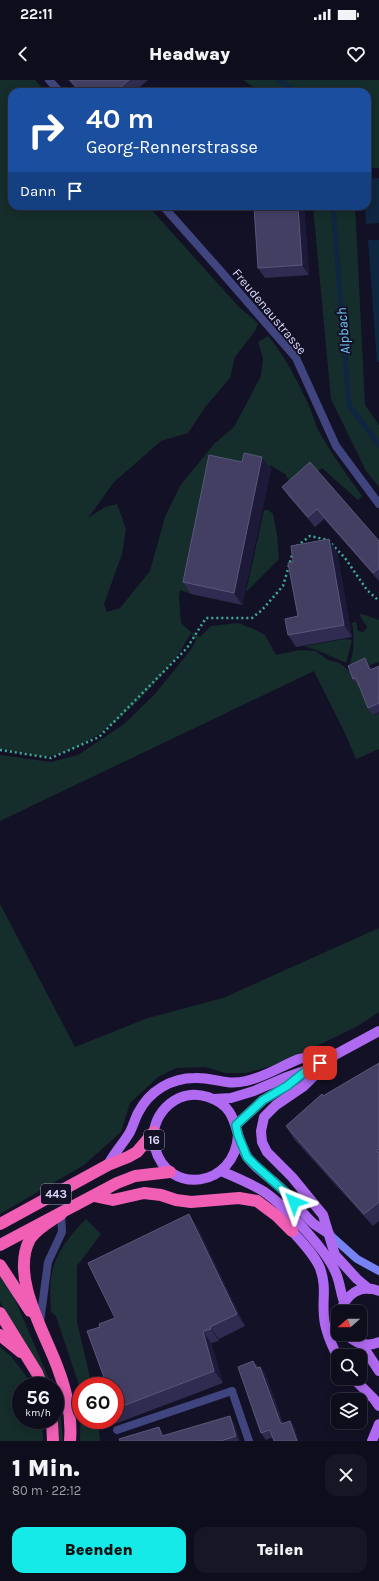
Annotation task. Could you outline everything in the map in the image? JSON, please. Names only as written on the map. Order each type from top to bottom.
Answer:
[{"type":"highway","points":[[108,1165],[137,1152],[154,1132]]},
{"type":"highway","name":"443","points":[[1,1224],[108,1165]]},
{"type":"highway","points":[[94,1196],[117,1183],[135,1176],[170,1172]]},
{"type":"highway","points":[[94,1196],[113,1200],[144,1193],[161,1195],[176,1200],[191,1202],[239,1198],[257,1201],[277,1216],[292,1231]]},
{"type":"highway","name":"443","points":[[0,1245],[94,1196]]},
{"type":"highway","points":[[61,1214],[44,1226],[31,1239],[24,1259],[24,1277],[39,1325],[61,1377],[70,1419],[70,1441]]},
{"type":"highway","points":[[0,1265],[39,1325]]},
{"type":"highway","points":[[0,1313],[29,1359],[38,1377]]},
{"type":"highway","points":[[0,1335],[29,1359]]},
{"type":"highway","points":[[52,1429],[53,1441]]},
{"type":"main road","name":"16","points":[[214,1099],[231,1098],[254,1091],[307,1070],[379,1031]]},
{"type":"main road","points":[[108,1165],[114,1153],[130,1133],[146,1100],[155,1091],[167,1084],[180,1079],[195,1077],[209,1078],[222,1082],[245,1081],[301,1058],[333,1057]]},
{"type":"main road","points":[[333,1057],[304,1086],[276,1105],[264,1117],[261,1131],[262,1142],[268,1152],[323,1215],[335,1255],[357,1279],[374,1290]]},
{"type":"main road","name":"16","points":[[237,1130],[263,1100],[287,1086],[307,1070]]},
{"type":"main road","name":"16","points":[[170,1172],[162,1163],[154,1143],[154,1132],[162,1111],[170,1103],[191,1095],[214,1099],[223,1105],[231,1114],[247,1157],[284,1191],[313,1223],[329,1234]]},
{"type":"main road","points":[[170,1172],[190,1179],[201,1179],[211,1177],[221,1171],[229,1164],[234,1155],[237,1145],[237,1130]]},
{"type":"main road","points":[[221,1171],[262,1191],[276,1201],[315,1241],[338,1276],[342,1305]]},
{"type":"main road","points":[[292,1231],[308,1248],[319,1267],[325,1287],[324,1317],[330,1343],[333,1349]]},
{"type":"main road","points":[[329,1234],[357,1259],[379,1271]]},
{"type":"main road","points":[[343,1305],[348,1296],[355,1292],[374,1290]]},
{"type":"main road","points":[[353,1341],[362,1345],[370,1345],[379,1342]]},
{"type":"main road","points":[[362,1345],[379,1371]]},
{"type":"main road","points":[[360,1385],[379,1406]]},
{"type":"main road","points":[[372,1441],[379,1424]]},
{"type":"street","points":[[49,80],[56,88]]},
{"type":"street","name":"Freudenaustrasse","points":[[167,210],[296,358],[336,446],[379,504]]},
{"type":"street","points":[[39,1325],[48,1262],[62,1232],[61,1214]]},
{"type":"street","points":[[117,1430],[232,1391],[249,1441]]},
{"type":"path","points":[[0,750],[51,758],[99,737],[187,648],[206,618],[252,618],[262,610],[283,586],[294,548],[310,536],[328,540],[345,558],[367,590],[379,601]]},
{"type":"green space","points":[[0,80],[35,80],[42,88],[8,88],[8,210],[152,210],[239,307],[258,323],[255,331],[235,357],[230,378],[206,406],[188,433],[161,441],[114,482],[88,518],[105,507],[117,504],[126,529],[122,554],[104,604],[107,612],[120,608],[150,571],[165,517],[180,486],[214,444],[234,427],[261,376],[263,358],[258,342],[268,336],[280,352],[295,377],[319,431],[362,496],[358,500],[322,468],[317,472],[290,482],[285,474],[270,465],[270,469],[191,594],[180,590],[179,597],[181,623],[192,633],[200,637],[211,626],[238,623],[265,635],[276,655],[300,650],[316,651],[328,660],[340,663],[352,674],[369,703],[373,715],[379,713],[379,749],[356,759],[344,731],[314,671],[0,821],[0,755],[51,762],[78,755],[124,724],[155,694],[192,648],[196,640],[191,633],[182,649],[160,678],[132,707],[100,734],[65,752],[48,756],[32,755],[0,749]]},
{"type":"green space","points":[[243,80],[379,80],[379,168],[371,168],[371,88],[255,88]]},
{"type":"green space","points":[[313,210],[355,210],[365,405],[379,425],[379,487],[366,471],[331,399]]},
{"type":"green space","points":[[264,510],[268,510],[273,514],[279,559],[246,592]]},
{"type":"green space","points":[[359,613],[379,620],[379,662],[356,670],[350,665],[354,644],[352,623],[356,622],[358,631],[363,632],[367,628]]},
{"type":"green space","points":[[345,639],[352,640],[346,663],[304,646]]},
{"type":"green space","points":[[0,904],[75,1047],[148,1018],[223,998],[379,928],[379,1012],[358,1026],[282,1063],[246,1073],[225,1073],[205,1067],[176,1068],[158,1077],[130,1103],[121,1132],[84,1165],[0,1214]]},
{"type":"green space","points":[[86,1219],[101,1234],[77,1266],[77,1322],[90,1377],[76,1377],[56,1316],[51,1312],[50,1288],[52,1270],[63,1246]]},
{"type":"green space","points":[[0,1272],[7,1281],[48,1377],[43,1377],[0,1302]]},
{"type":"green space","points":[[0,1347],[11,1356],[27,1377],[12,1377],[12,1429],[42,1429],[43,1441],[0,1441]]},
{"type":"green space","points":[[59,1429],[62,1429],[63,1441],[59,1441]]},
{"type":"green space","points":[[80,1429],[99,1429],[100,1441],[80,1441]]},
{"type":"water","points":[[379,178],[379,223],[366,224],[365,210],[371,210],[371,179]]},
{"type":"water","points":[[368,240],[379,240],[379,362],[377,362]]},
{"type":"building","points":[[70,80],[129,80],[120,88],[77,88]]},
{"type":"building","points":[[254,210],[298,210],[302,265],[258,268]]},
{"type":"building","points":[[244,453],[262,457],[234,593],[183,582],[209,455],[242,462]]},
{"type":"building","points":[[310,462],[379,541],[379,568],[373,573],[317,509],[308,517],[282,487]]},
{"type":"building","points":[[329,539],[344,625],[288,635],[285,619],[298,616],[288,563],[293,562],[291,546]]},
{"type":"building","points":[[365,658],[370,670],[379,666],[379,703],[368,708],[356,678],[353,679],[348,666]]},
{"type":"building","points":[[379,1063],[379,1149],[377,1151],[379,1153],[379,1202],[364,1214],[286,1126],[322,1094],[323,1096]]},
{"type":"building","points":[[189,1214],[237,1314],[210,1327],[211,1329],[203,1331],[214,1371],[124,1406],[124,1377],[104,1377],[87,1331],[100,1327],[99,1324],[115,1318],[88,1263]]},
{"type":"building","points":[[253,1361],[256,1368],[260,1367],[281,1424],[290,1421],[297,1441],[274,1441],[270,1430],[261,1433],[238,1367]]},
{"type":"building","points":[[230,1416],[236,1436],[221,1441],[120,1441],[119,1439],[159,1427],[162,1436]]},
{"type":"waterway","name":"Alpbach","points":[[279,80],[291,88]]},
{"type":"waterway","name":"Alpbach","points":[[333,210],[349,405],[379,445]]},
{"type":"route","points":[[294,1202],[247,1157],[238,1135],[236,1125],[263,1100],[287,1086],[307,1070],[320,1063]]}]
